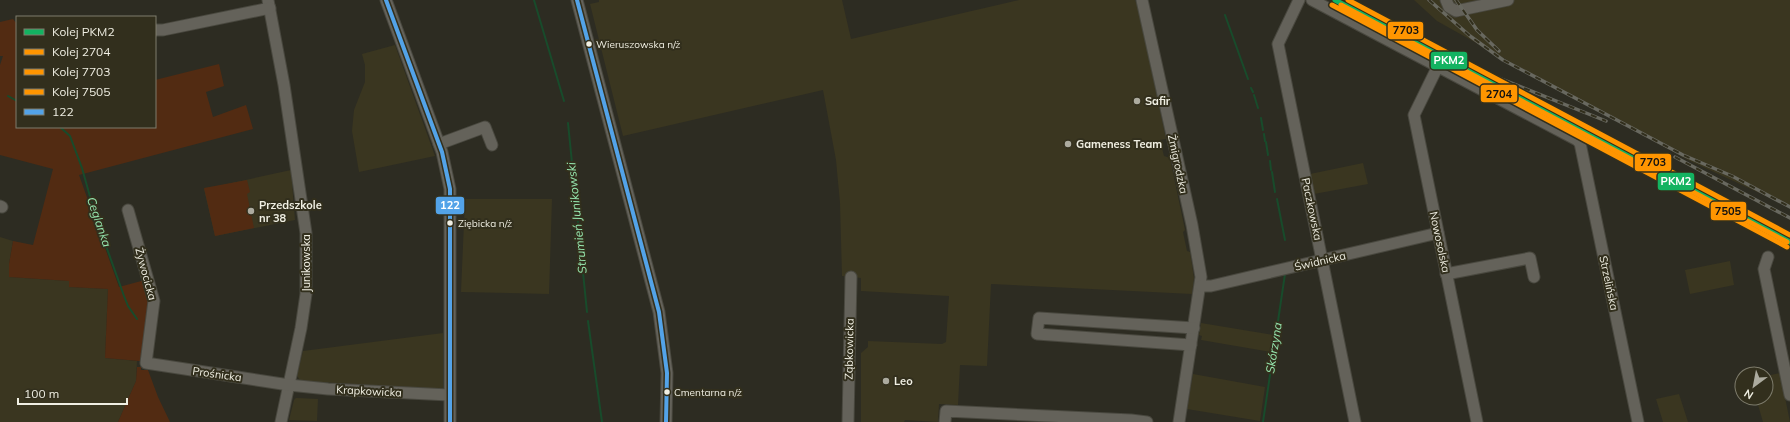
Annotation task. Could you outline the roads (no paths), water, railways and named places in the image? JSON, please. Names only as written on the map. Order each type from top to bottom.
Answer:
[{"type":"street","points":[[386,0],[439,144],[448,176],[451,210],[450,422]]},
{"type":"street","points":[[577,0],[659,312],[666,373],[666,422]]},
{"type":"street","name":"Żmigrodzka","points":[[1142,0],[1192,224],[1201,277],[1201,286],[1179,422]]},
{"type":"street","name":"Paczkowska","points":[[1299,0],[1278,44],[1355,422]]},
{"type":"street","points":[[1312,0],[1438,66]]},
{"type":"street","points":[[1446,0],[1449,7],[1456,11],[1508,0]]},
{"type":"street","name":"Junikowska","points":[[156,30],[163,30],[269,4],[284,85],[306,233],[306,294],[281,422]]},
{"type":"street","name":"Strzelińska","points":[[1438,66],[1577,140],[1580,143],[1638,422]]},
{"type":"street","name":"Nowosolska","points":[[1438,66],[1414,115],[1477,422]]},
{"type":"street","points":[[439,144],[485,127],[492,144]]},
{"type":"street","name":"Żywocicka","points":[[128,210],[154,301],[146,363]]},
{"type":"street","name":"Świdnicka","points":[[1201,286],[1211,286],[1438,233]]},
{"type":"street","points":[[1768,257],[1764,269],[1790,396]]},
{"type":"street","points":[[1446,274],[1530,258],[1534,277]]},
{"type":"street","name":"Ząbkowicka","points":[[848,422],[851,277]]},
{"type":"street","points":[[1191,345],[1037,334],[1039,318],[1194,328]]},
{"type":"street","name":"Prośnicka","points":[[146,363],[289,385]]},
{"type":"street","name":"Krapkowicka","points":[[289,385],[328,389],[450,395]]},
{"type":"street","points":[[945,422],[946,411],[1147,422]]},
{"type":"waterway","name":"Strumień Junikowski","points":[[534,0],[564,101]]},
{"type":"waterway","name":"Skórzyna","points":[[1225,15],[1248,79]]},
{"type":"waterway","name":"Skórzyna","points":[[1251,88],[1253,92]]},
{"type":"waterway","name":"Skórzyna","points":[[1254,95],[1258,108]]},
{"type":"waterway","name":"Ceglanka","points":[[8,96],[16,100]]},
{"type":"waterway","name":"Skórzyna","points":[[1261,118],[1263,130]]},
{"type":"waterway","name":"Strumień Junikowski","points":[[568,123],[587,312]]},
{"type":"waterway","name":"Ceglanka","points":[[61,128],[70,136],[82,168],[96,218],[124,296],[128,306],[137,319]]},
{"type":"waterway","name":"Skórzyna","points":[[1264,134],[1265,141]]},
{"type":"waterway","name":"Skórzyna","points":[[1266,142],[1268,155]]},
{"type":"waterway","name":"Skórzyna","points":[[1270,161],[1271,170]]},
{"type":"waterway","name":"Skórzyna","points":[[1272,172],[1275,192]]},
{"type":"waterway","name":"Skórzyna","points":[[1277,199],[1285,240]]},
{"type":"waterway","name":"Skórzyna","points":[[1263,422],[1285,274]]},
{"type":"waterway","name":"Strumień Junikowski","points":[[588,321],[602,422]]},
{"type":"railway","points":[[1429,0],[1470,36],[1503,60],[1683,155],[1732,176],[1790,207]]},
{"type":"railway","points":[[1456,0],[1477,30],[1499,51]]},
{"type":"railway","points":[[1447,55],[1474,68],[1606,121]]},
{"type":"railway","points":[[1675,157],[1790,218]]},
{"type":"rail line","name":"PKM2","points":[[1335,0],[1790,242]]},
{"type":"rail line","name":"7703","points":[[1348,0],[1790,235]]},
{"type":"rail line","name":"2704","points":[[1332,5],[1787,247]]},
{"type":"rail line","name":"7505","points":[[1341,5],[1787,242]]},
{"type":"place","name":"Wieruszowska n/ż","points":[[589,44]]},
{"type":"place","name":"Safir","points":[[1137,101]]},
{"type":"place","name":"Gameness Team","points":[[1068,144]]},
{"type":"place","name":"Przedszkole nr 38","points":[[251,211]]},
{"type":"place","name":"Ziębicka n/ż","points":[[450,223]]},
{"type":"place","name":"Leo","points":[[886,381]]},
{"type":"place","name":"Cmentarna n/ż","points":[[667,392]]}]
